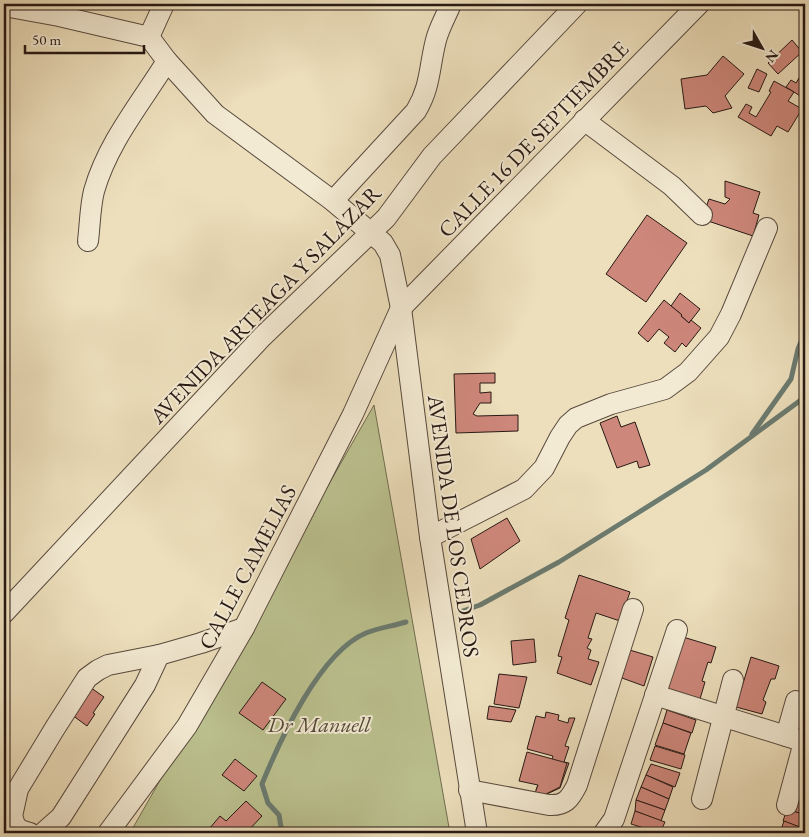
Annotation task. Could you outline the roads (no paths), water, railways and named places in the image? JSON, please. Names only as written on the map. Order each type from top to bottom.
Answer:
[{"type":"street","points":[[4,6],[59,16],[149,37],[164,4]]},
{"type":"street","points":[[333,201],[416,111],[424,97],[430,78],[436,39],[451,4]]},
{"type":"street","name":"AVENIDA ARTEAGA Y SALAZAR","points":[[4,613],[262,336],[393,210],[432,156],[577,4]]},
{"type":"street","name":"CALLE 16 DE SEPTIEMBRE","points":[[401,308],[699,4]]},
{"type":"street","name":"AVENIDA DE LOS CEDROS","points":[[149,37],[167,61],[216,114],[333,201],[383,243],[390,255],[401,308],[430,536],[477,833]]},
{"type":"street","points":[[88,241],[94,192],[108,154],[127,120],[167,61]]},
{"type":"street","points":[[584,120],[672,186],[702,214]]},
{"type":"street","points":[[430,536],[524,489],[544,468],[560,437],[568,425],[576,418],[611,404],[665,388],[688,372],[718,338],[731,314],[767,228]]},
{"type":"street","name":"CALLE CAMELIAS","points":[[108,833],[187,726],[244,628],[353,414],[401,308]]},
{"type":"street","points":[[469,790],[549,805],[559,806],[566,802],[576,785],[633,609]]},
{"type":"street","points":[[30,833],[20,830],[15,825],[12,816],[18,789],[87,678],[108,664],[160,655],[244,628]]},
{"type":"street","points":[[604,833],[614,819],[677,630]]},
{"type":"street","points":[[43,833],[61,817],[145,685],[160,655]]},
{"type":"street","points":[[702,799],[733,680]]},
{"type":"street","points":[[655,695],[798,740]]},
{"type":"street","points":[[786,805],[798,740],[796,701]]},
{"type":"waterway","points":[[752,434],[791,379],[798,349],[805,332]]},
{"type":"waterway","points":[[460,612],[480,605],[559,562],[706,470],[805,397]]},
{"type":"waterway","points":[[282,833],[279,815],[268,803],[262,784],[279,745],[304,699],[333,658],[349,643],[371,631],[406,622]]},
{"type":"park label","name":"Dr Manuell","points":[[319,724]]}]
